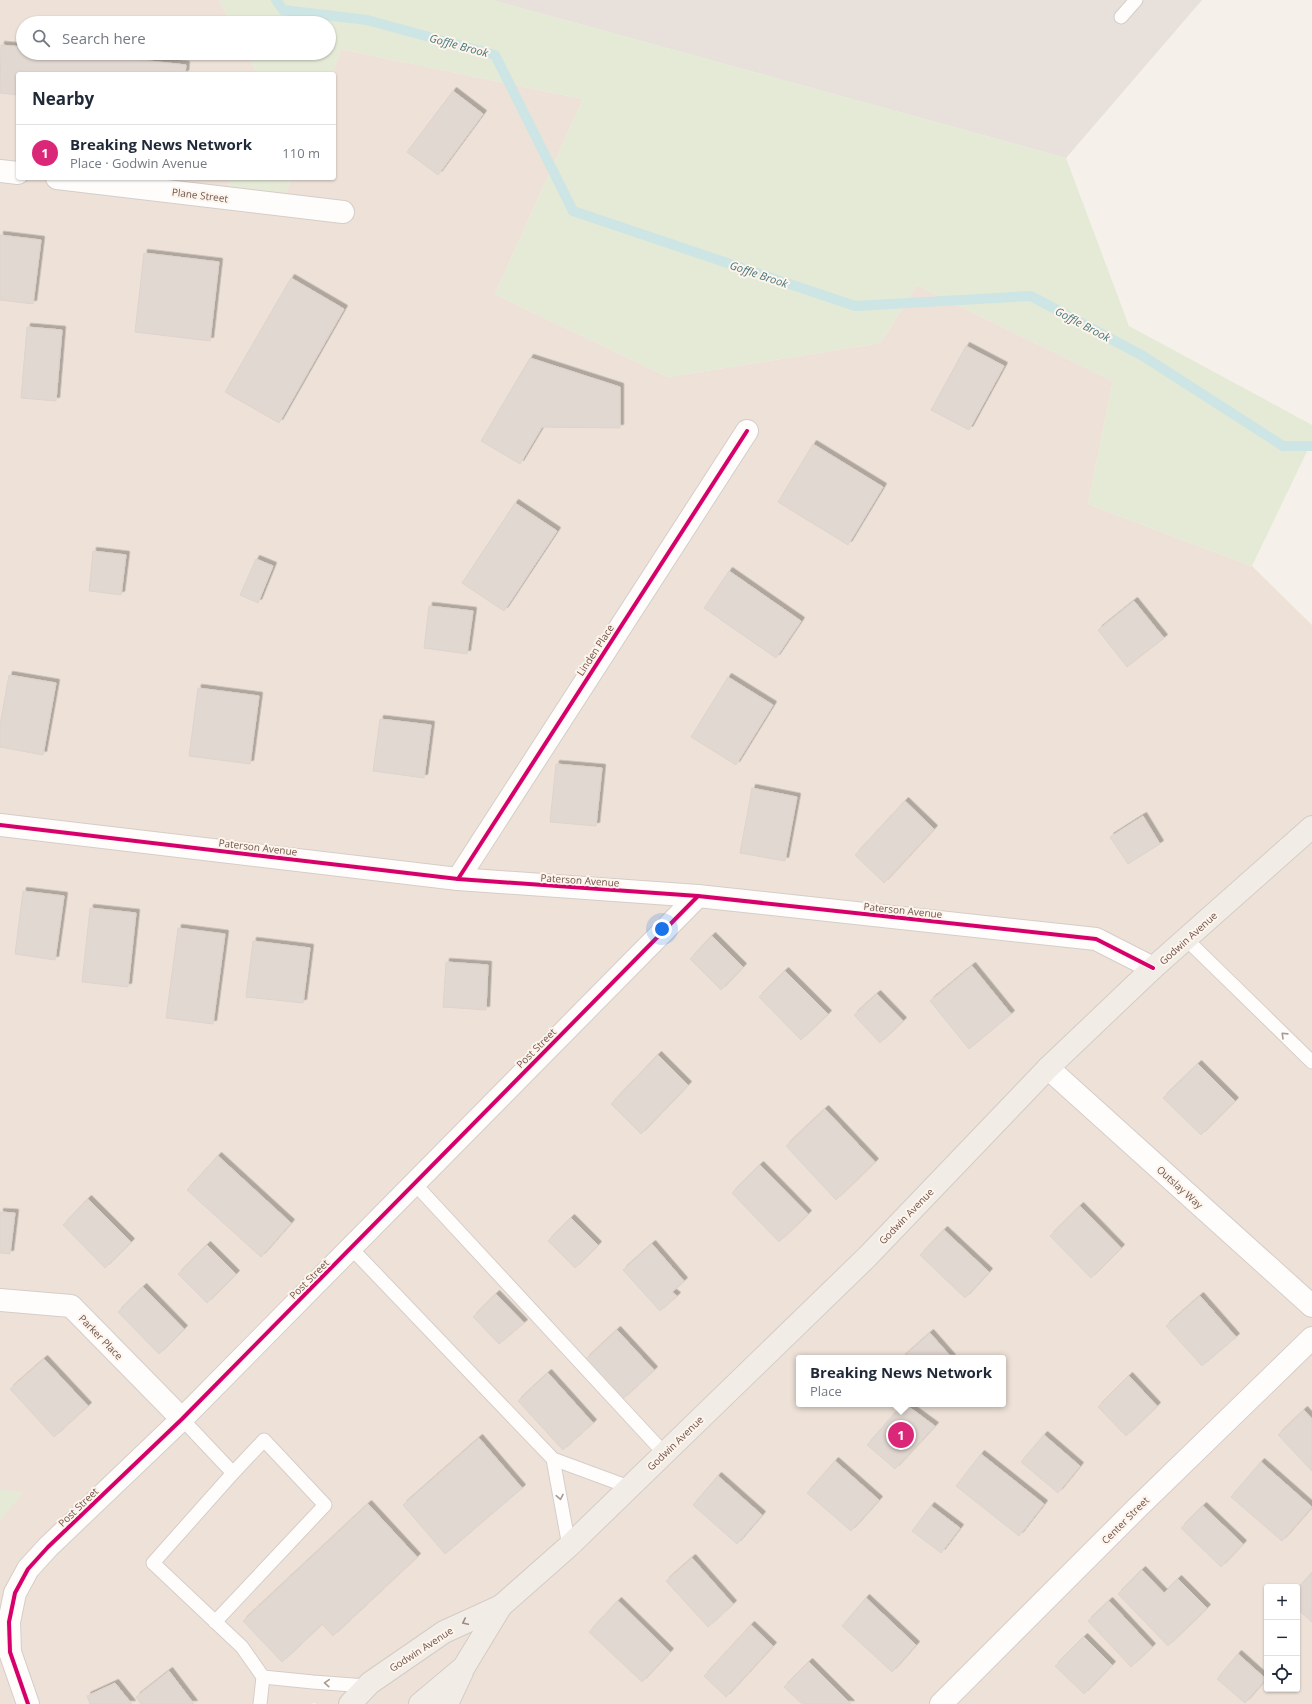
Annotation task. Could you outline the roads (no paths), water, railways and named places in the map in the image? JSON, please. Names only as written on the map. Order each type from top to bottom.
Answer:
[{"type":"main road","name":"Godwin Avenue","points":[[350,1704],[366,1686],[444,1632],[501,1606],[569,1546],[867,1257],[1048,1068],[1153,968],[1312,827]]},
{"type":"main road","name":"Godwin Avenue","points":[[420,1704],[464,1667],[501,1606]]},
{"type":"main road","points":[[447,1704],[464,1667]]},
{"type":"street","points":[[0,171],[16,173]]},
{"type":"street","name":"Plane Street","points":[[74,180],[343,212]]},
{"type":"street","name":"Linden Place","points":[[458,878],[747,431]]},
{"type":"street","name":"Paterson Avenue","points":[[0,825],[458,878],[698,896],[1096,939],[1153,968]]},
{"type":"street","name":"Post Street","points":[[28,1704],[10,1652],[9,1622],[15,1593],[28,1569],[48,1547],[182,1418],[698,896]]},
{"type":"street","name":"Outslay Way","points":[[1048,1068],[1312,1306]]},
{"type":"street","name":"Parker Place","points":[[0,1300],[71,1306],[182,1418]]},
{"type":"street","name":"Center Street","points":[[941,1704],[1132,1513],[1312,1338]]},
{"type":"lane","points":[[1121,17],[1136,0]]},
{"type":"lane","points":[[1186,939],[1312,1062]]},
{"type":"lane","points":[[414,1183],[664,1454]]},
{"type":"lane","points":[[351,1248],[553,1459],[629,1488]]},
{"type":"lane","points":[[182,1418],[233,1473]]},
{"type":"lane","points":[[215,1622],[325,1505],[264,1440],[152,1563],[215,1622],[242,1647],[264,1677],[260,1704]]},
{"type":"lane","points":[[553,1459],[569,1546]]},
{"type":"lane","points":[[264,1677],[366,1686]]},
{"type":"waterway","name":"Goffle Brook","points":[[276,0],[283,10],[333,16]]},
{"type":"waterway","name":"Goffle Brook","points":[[336,16],[367,20],[495,55],[573,211],[855,306],[1031,296],[1143,356],[1283,446],[1312,446]]},
{"type":"place","name":"Breaking News Network","points":[[901,1435]]}]
